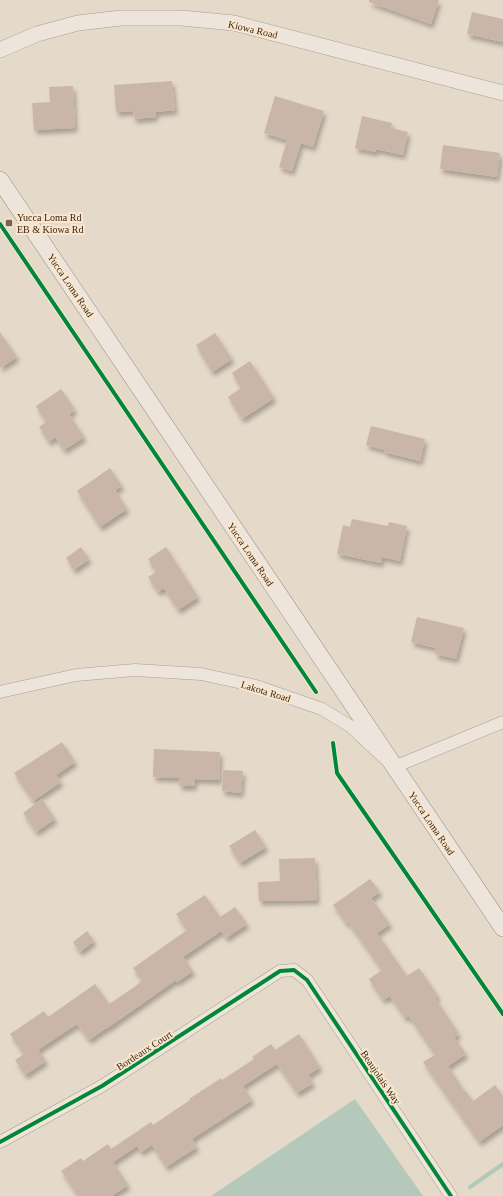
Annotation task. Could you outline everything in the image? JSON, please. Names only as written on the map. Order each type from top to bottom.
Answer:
[{"type":"main road","name":"Yucca Loma Road","points":[[0,180],[503,928]]},
{"type":"street","name":"Kiowa Road","points":[[0,50],[37,34],[78,23],[121,18],[181,18],[234,23],[503,93]]},
{"type":"street","name":"Lakota Road","points":[[0,692],[76,675],[135,670],[201,674],[256,686],[327,712],[350,726],[394,767]]},
{"type":"street","points":[[394,767],[503,722]]},
{"type":"street","name":"Bordeaux Court","points":[[0,1142],[102,1086],[280,971],[294,970]]},
{"type":"street","name":"Beaujolais Way","points":[[294,970],[307,980],[451,1196]]},
{"type":"shaded area","points":[[355,1099],[423,1196],[211,1196]]},
{"type":"building","points":[[369,0],[439,0],[431,24],[369,2]]},
{"type":"building","points":[[472,12],[503,19],[503,42],[467,34]]},
{"type":"building","points":[[172,81],[175,110],[155,112],[156,117],[134,119],[133,111],[116,112],[114,85]]},
{"type":"building","points":[[73,86],[75,128],[34,130],[32,103],[50,102],[49,87]]},
{"type":"building","points":[[275,96],[324,111],[313,147],[301,143],[292,171],[279,167],[287,140],[264,133]]},
{"type":"building","points":[[362,116],[392,123],[391,128],[408,132],[403,155],[376,149],[376,152],[355,148]]},
{"type":"building","points":[[443,145],[500,153],[497,177],[440,169]]},
{"type":"building","points":[[0,332],[17,357],[0,368]]},
{"type":"building","points":[[215,333],[232,359],[212,372],[196,345]]},
{"type":"building","points":[[250,361],[274,398],[242,419],[228,397],[241,388],[232,373]]},
{"type":"building","points":[[61,389],[75,410],[69,414],[84,437],[64,450],[55,437],[49,442],[39,427],[46,422],[36,406]]},
{"type":"building","points":[[371,426],[425,439],[420,461],[384,452],[385,450],[366,445]]},
{"type":"building","points":[[110,468],[122,486],[115,490],[127,509],[100,527],[77,491]]},
{"type":"building","points":[[352,519],[388,526],[389,522],[407,526],[400,561],[382,557],[381,563],[337,554],[343,525],[350,527]]},
{"type":"building","points":[[81,547],[89,559],[74,570],[66,558]]},
{"type":"building","points":[[166,547],[198,597],[178,610],[164,588],[158,592],[148,577],[156,572],[148,559]]},
{"type":"building","points":[[417,617],[464,628],[456,659],[435,654],[436,648],[411,642]]},
{"type":"building","points":[[62,742],[75,762],[56,775],[61,782],[33,801],[14,773]]},
{"type":"building","points":[[154,749],[220,752],[219,780],[195,779],[194,786],[179,786],[180,778],[153,777]]},
{"type":"building","points":[[223,770],[243,771],[241,793],[222,791]]},
{"type":"building","points":[[42,799],[55,819],[36,832],[23,813]]},
{"type":"building","points":[[255,830],[266,847],[240,863],[229,846]]},
{"type":"building","points":[[315,858],[317,900],[259,901],[258,882],[280,881],[279,859]]},
{"type":"building","points":[[370,879],[380,892],[371,898],[390,924],[377,933],[407,976],[419,968],[438,996],[435,998],[459,1034],[454,1037],[466,1054],[448,1066],[465,1092],[466,1091],[473,1101],[495,1085],[503,1096],[503,1125],[479,1142],[423,1062],[435,1055],[409,1016],[405,1018],[390,996],[383,1000],[369,979],[382,970],[348,922],[346,923],[333,905]]},
{"type":"building","points":[[205,895],[220,917],[235,907],[247,924],[226,938],[221,931],[183,957],[193,971],[177,982],[176,980],[89,1040],[77,1024],[38,1050],[46,1061],[25,1075],[15,1060],[24,1054],[10,1034],[44,1011],[48,1017],[95,984],[109,1004],[137,985],[142,980],[133,968],[187,930],[176,914]]},
{"type":"building","points":[[87,931],[94,941],[80,952],[73,942]]},
{"type":"building","points":[[299,1034],[320,1067],[308,1075],[313,1083],[297,1093],[277,1064],[243,1086],[252,1100],[192,1139],[197,1147],[166,1167],[152,1145],[141,1152],[137,1146],[113,1162],[128,1185],[112,1196],[78,1196],[61,1171],[81,1158],[83,1161],[108,1144],[111,1149],[151,1122],[153,1125],[221,1078],[222,1080],[254,1059],[252,1057],[271,1044],[275,1050]]},
{"type":"waterway","points":[[470,1187],[503,1164]]},
{"type":"cycle path","points":[[0,224],[316,692]]},
{"type":"cycle path","points":[[333,743],[337,773],[503,1014]]},
{"type":"cycle path","points":[[0,1142],[102,1086],[280,971],[294,970],[307,980],[451,1196]]},
{"type":"place","name":"Yucca Loma Rd EB & Kiowa Rd","points":[[9,223]]}]
